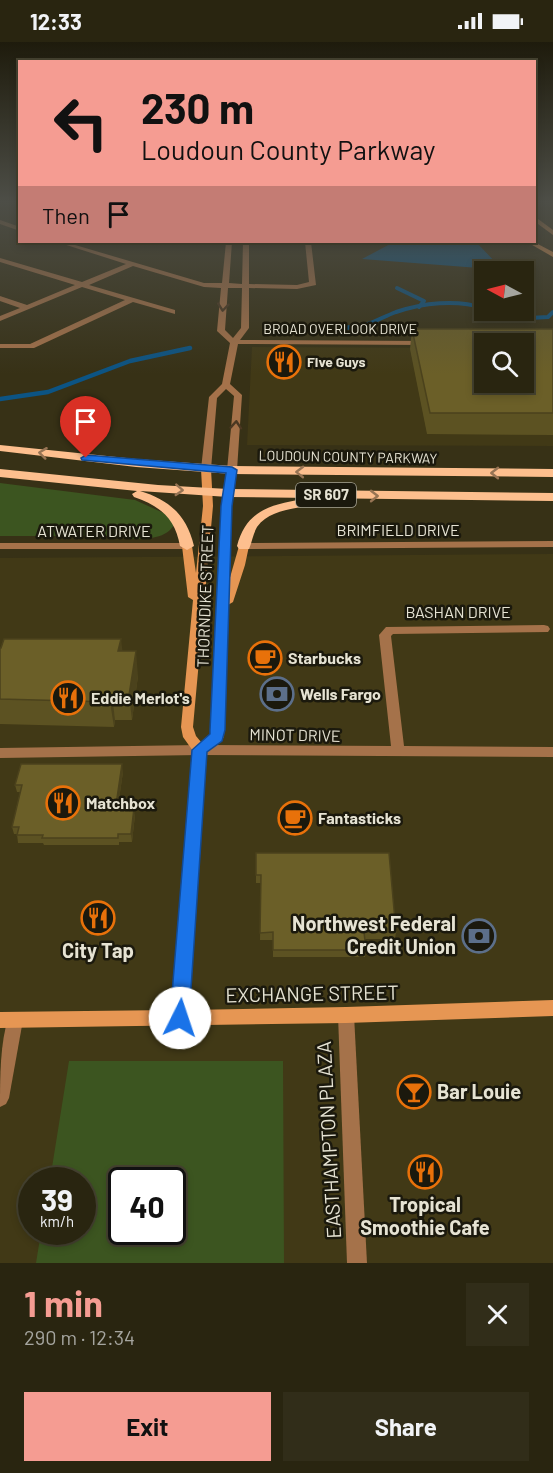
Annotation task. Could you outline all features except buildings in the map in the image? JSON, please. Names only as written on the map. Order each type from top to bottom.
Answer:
[{"type":"main road","name":"LOUDOUN COUNTY PARKWAY","points":[[0,448],[206,469],[553,473]]},
{"type":"main road","name":"SR 607","points":[[0,473],[100,484],[228,493],[553,497]]},
{"type":"main road","points":[[100,484],[146,496],[170,508],[180,520],[187,546]]},
{"type":"main road","points":[[244,546],[250,525],[270,510],[350,495]]},
{"type":"street","points":[[0,260],[172,312]]},
{"type":"street","points":[[119,260],[191,282],[246,288],[297,287],[313,283],[310,260]]},
{"type":"street","points":[[227,260],[220,331],[234,342]]},
{"type":"street","points":[[206,469],[213,397],[226,385],[234,342],[245,328],[246,260]]},
{"type":"street","points":[[0,319],[132,264]]},
{"type":"street","points":[[0,298],[27,308]]},
{"type":"street","points":[[0,346],[31,346],[132,300]]},
{"type":"street","name":"BROAD OVERLOOK DRIVE","points":[[234,342],[439,343]]},
{"type":"street","points":[[226,385],[238,395],[232,470]]},
{"type":"street","name":"THORNDIKE STREET","points":[[206,469],[208,506],[187,727],[190,737],[200,750],[217,737],[228,493],[232,470]]},
{"type":"street","name":"BRIMFIELD DRIVE","points":[[244,546],[553,544]]},
{"type":"street","name":"ATWATER DRIVE","points":[[0,546],[187,546]]},
{"type":"street","points":[[187,546],[197,613]]},
{"type":"street","points":[[223,612],[240,565],[244,546]]},
{"type":"street","name":"BASHAN DRIVE","points":[[398,752],[385,635],[390,630],[544,628]]},
{"type":"street","points":[[180,1018],[200,750]]},
{"type":"street","name":"MINOT DRIVE","points":[[0,753],[200,750],[553,752]]},
{"type":"street","name":"EXCHANGE STREET","points":[[8,1020],[345,1015],[553,1008]]},
{"type":"street","name":"EASTHAMPTON PLAZA","points":[[345,1015],[357,1263]]},
{"type":"street","points":[[0,1098],[8,1020]]},
{"type":"shaded area","points":[[252,347],[474,348],[474,393],[534,393],[534,370],[553,348],[553,446],[247,445]]},
{"type":"shaded area","points":[[553,554],[553,1263],[0,1263],[0,558]]},
{"type":"green space","points":[[0,483],[135,500],[168,515],[174,525],[165,534],[146,538],[0,536]]},
{"type":"green space","points":[[69,1061],[283,1061],[284,1263],[36,1263],[39,1245],[96,1245],[96,1167],[52,1167]]},
{"type":"water","points":[[375,260],[493,260],[474,261],[474,268]]},
{"type":"waterway","points":[[397,288],[424,301],[420,306]]},
{"type":"waterway","points":[[420,306],[451,303],[474,305]]},
{"type":"waterway","points":[[352,327],[420,306]]},
{"type":"waterway","points":[[534,318],[548,317],[553,312]]},
{"type":"waterway","points":[[312,331],[364,326]]},
{"type":"waterway","points":[[0,399],[48,392],[130,361],[190,348]]},
{"type":"place","name":"Five Guys","points":[[284,362]]},
{"type":"place","name":"Starbucks","points":[[265,658]]},
{"type":"place","name":"Wells Fargo","points":[[277,694]]},
{"type":"place","name":"Eddie Merlot's","points":[[68,698]]},
{"type":"place","name":"Matchbox","points":[[63,803]]},
{"type":"place","name":"Fantasticks","points":[[295,818]]},
{"type":"place","name":"City Tap","points":[[98,918]]},
{"type":"place","name":"Northwest Federal Credit Union","points":[[479,936]]},
{"type":"place","name":"Bar Louie","points":[[414,1092]]},
{"type":"place","name":"Tropical Smoothie Cafe","points":[[425,1172]]},
{"type":"route","points":[[86,458],[136,464],[232,470],[226,506],[218,730],[217,737],[200,750],[180,1018]]}]
